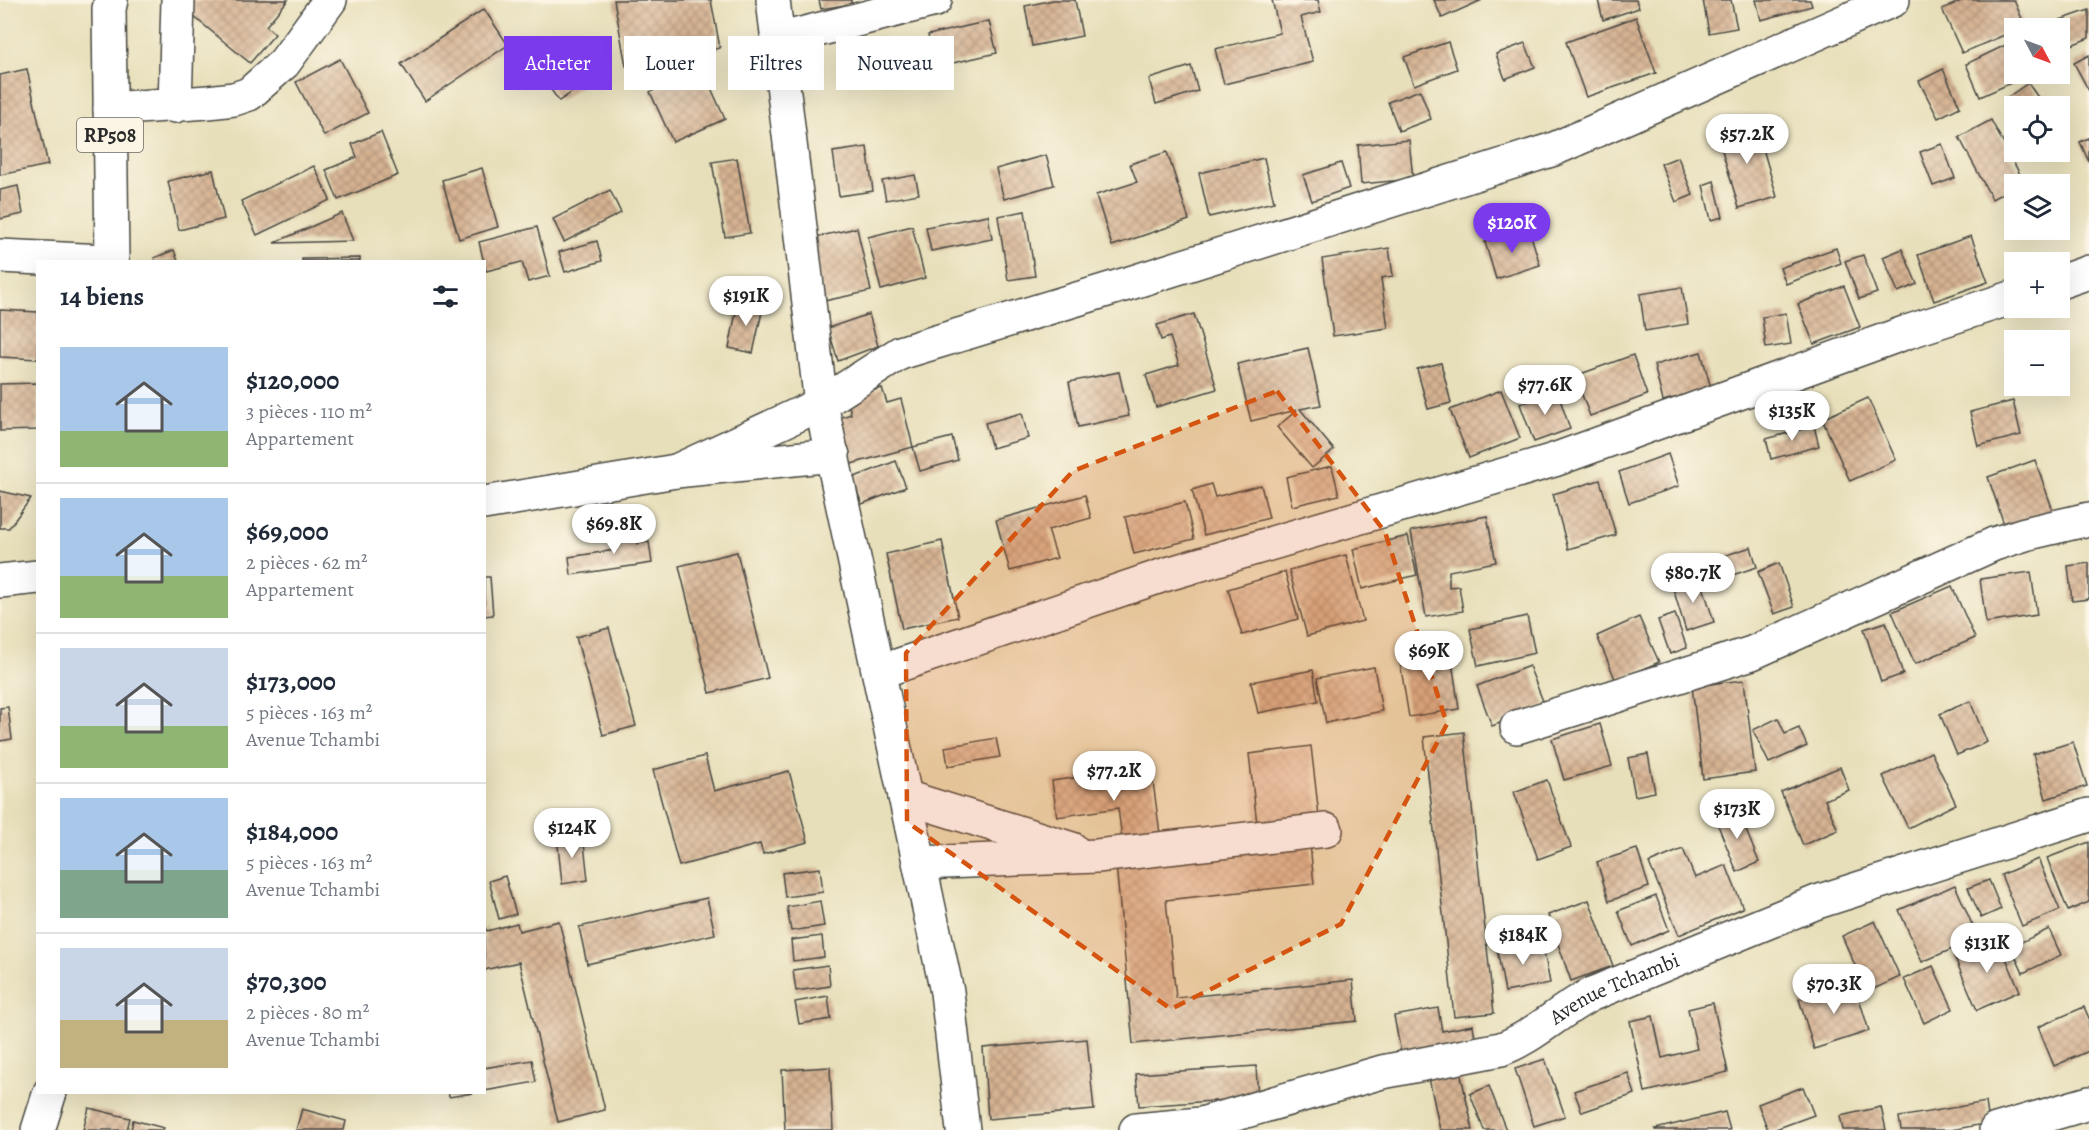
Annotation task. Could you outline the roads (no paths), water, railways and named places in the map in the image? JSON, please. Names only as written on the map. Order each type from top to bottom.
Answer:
[{"type":"street","points":[[175,106],[178,0]]},
{"type":"street","points":[[110,109],[175,106],[234,99],[249,94],[284,63],[330,0]]},
{"type":"street","points":[[773,0],[778,36]]},
{"type":"street","points":[[794,36],[935,0]]},
{"type":"street","points":[[676,471],[821,404],[900,353],[1554,149],[1893,0]]},
{"type":"street","name":"RP508","points":[[109,3],[112,260]]},
{"type":"street","points":[[784,90],[821,404],[947,992],[963,1130]]},
{"type":"street","points":[[0,256],[83,260]]},
{"type":"street","points":[[2070,279],[2089,272]]},
{"type":"street","points":[[879,672],[1164,575],[1554,460],[1907,332],[2004,300]]},
{"type":"street","points":[[486,504],[676,471],[833,455]]},
{"type":"street","points":[[1518,727],[1752,653],[1994,544],[2089,519]]},
{"type":"street","points":[[0,582],[36,577]]},
{"type":"street","points":[[905,797],[1097,856]]},
{"type":"street","name":"Avenue Tchambi","points":[[1136,1130],[1240,1122],[1382,1072],[1514,1045],[1579,1000],[1817,903],[2089,815]]},
{"type":"street","points":[[920,863],[1097,856],[1326,830]]},
{"type":"street","points":[[38,1130],[49,1094]]},
{"type":"street","points":[[1996,1130],[2089,1103]]}]
